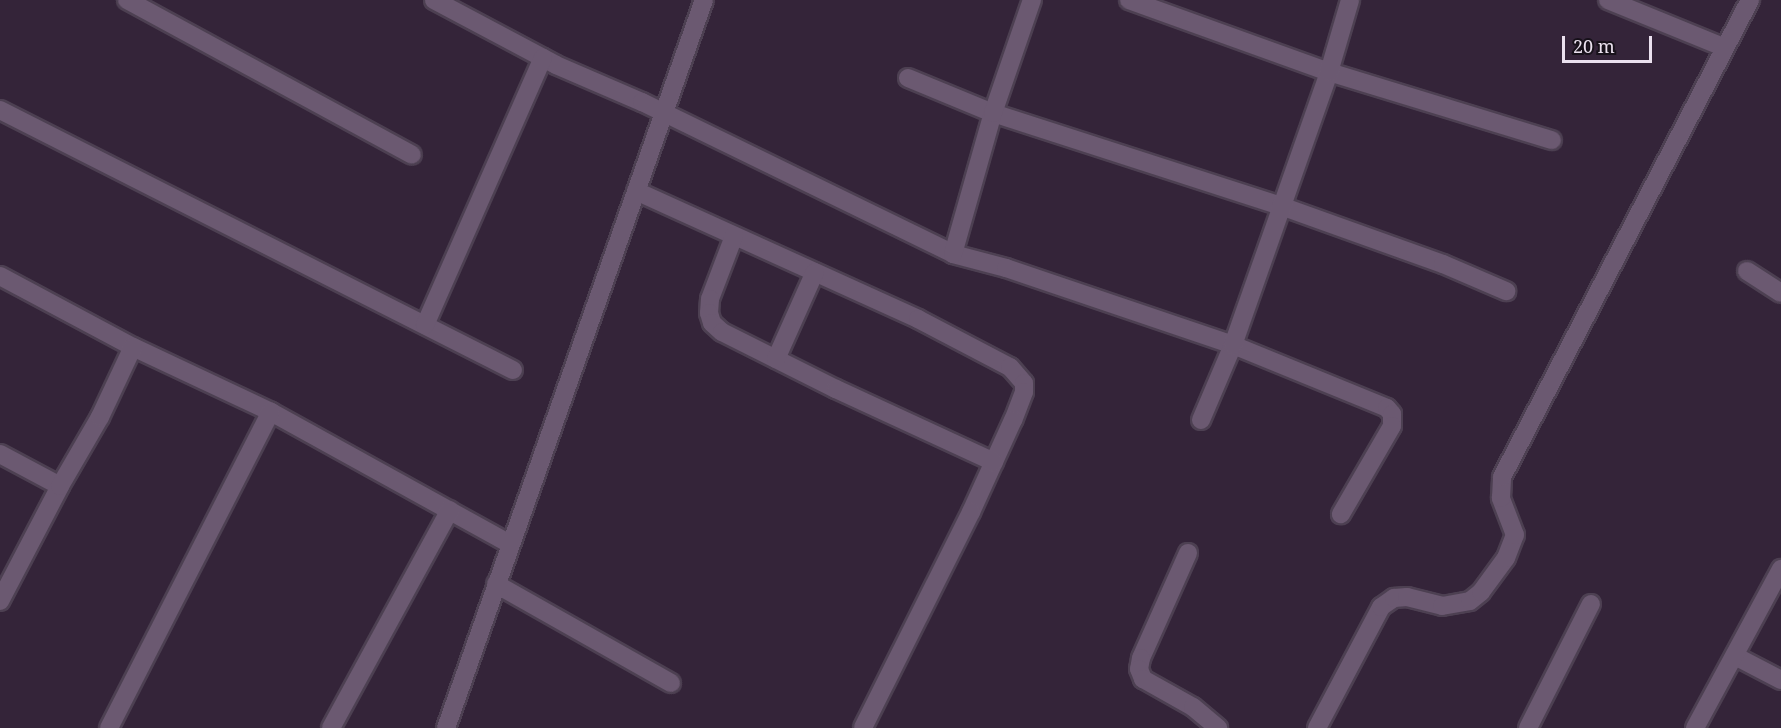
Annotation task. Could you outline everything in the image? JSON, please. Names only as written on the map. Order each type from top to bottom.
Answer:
[{"type":"street","points":[[127,0],[412,155]]},
{"type":"street","points":[[434,0],[543,58],[634,98],[953,254],[1006,268],[1233,345],[1387,408],[1392,414],[1392,426],[1341,514]]},
{"type":"street","points":[[446,728],[496,584],[498,536],[636,191],[704,0]]},
{"type":"street","points":[[953,254],[993,113],[1032,0]]},
{"type":"street","points":[[1129,0],[1329,72],[1552,140]]},
{"type":"street","points":[[1202,420],[1233,345],[1329,72],[1350,0]]},
{"type":"street","points":[[1608,0],[1723,47]]},
{"type":"street","points":[[1317,728],[1382,607],[1394,598],[1407,597],[1442,606],[1470,600],[1481,592],[1506,558],[1515,535],[1501,498],[1502,477],[1587,317],[1723,47],[1750,0]]},
{"type":"street","points":[[425,325],[543,58]]},
{"type":"street","points":[[908,78],[993,113],[1281,206],[1443,264],[1506,291]]},
{"type":"street","points":[[0,110],[513,370]]},
{"type":"street","points":[[636,191],[918,319],[1010,367],[1020,375],[1024,383],[1024,392],[994,462],[941,576],[863,728]]},
{"type":"street","points":[[734,236],[710,299],[709,313],[712,323],[722,332],[994,462]]},
{"type":"street","points":[[1747,271],[1781,293]]},
{"type":"street","points":[[776,359],[815,272]]},
{"type":"street","points":[[0,276],[133,347],[271,412],[498,536]]},
{"type":"street","points":[[0,601],[60,486],[100,417],[133,347]]},
{"type":"street","points":[[109,728],[271,412]]},
{"type":"street","points":[[0,454],[60,486]]},
{"type":"street","points":[[331,728],[450,510]]},
{"type":"street","points":[[1188,553],[1141,658],[1139,669],[1143,679],[1193,707],[1218,728]]},
{"type":"street","points":[[1695,728],[1781,569]]},
{"type":"street","points":[[496,584],[671,683]]},
{"type":"street","points":[[1528,728],[1591,604]]},
{"type":"street","points":[[1735,656],[1781,680]]}]
